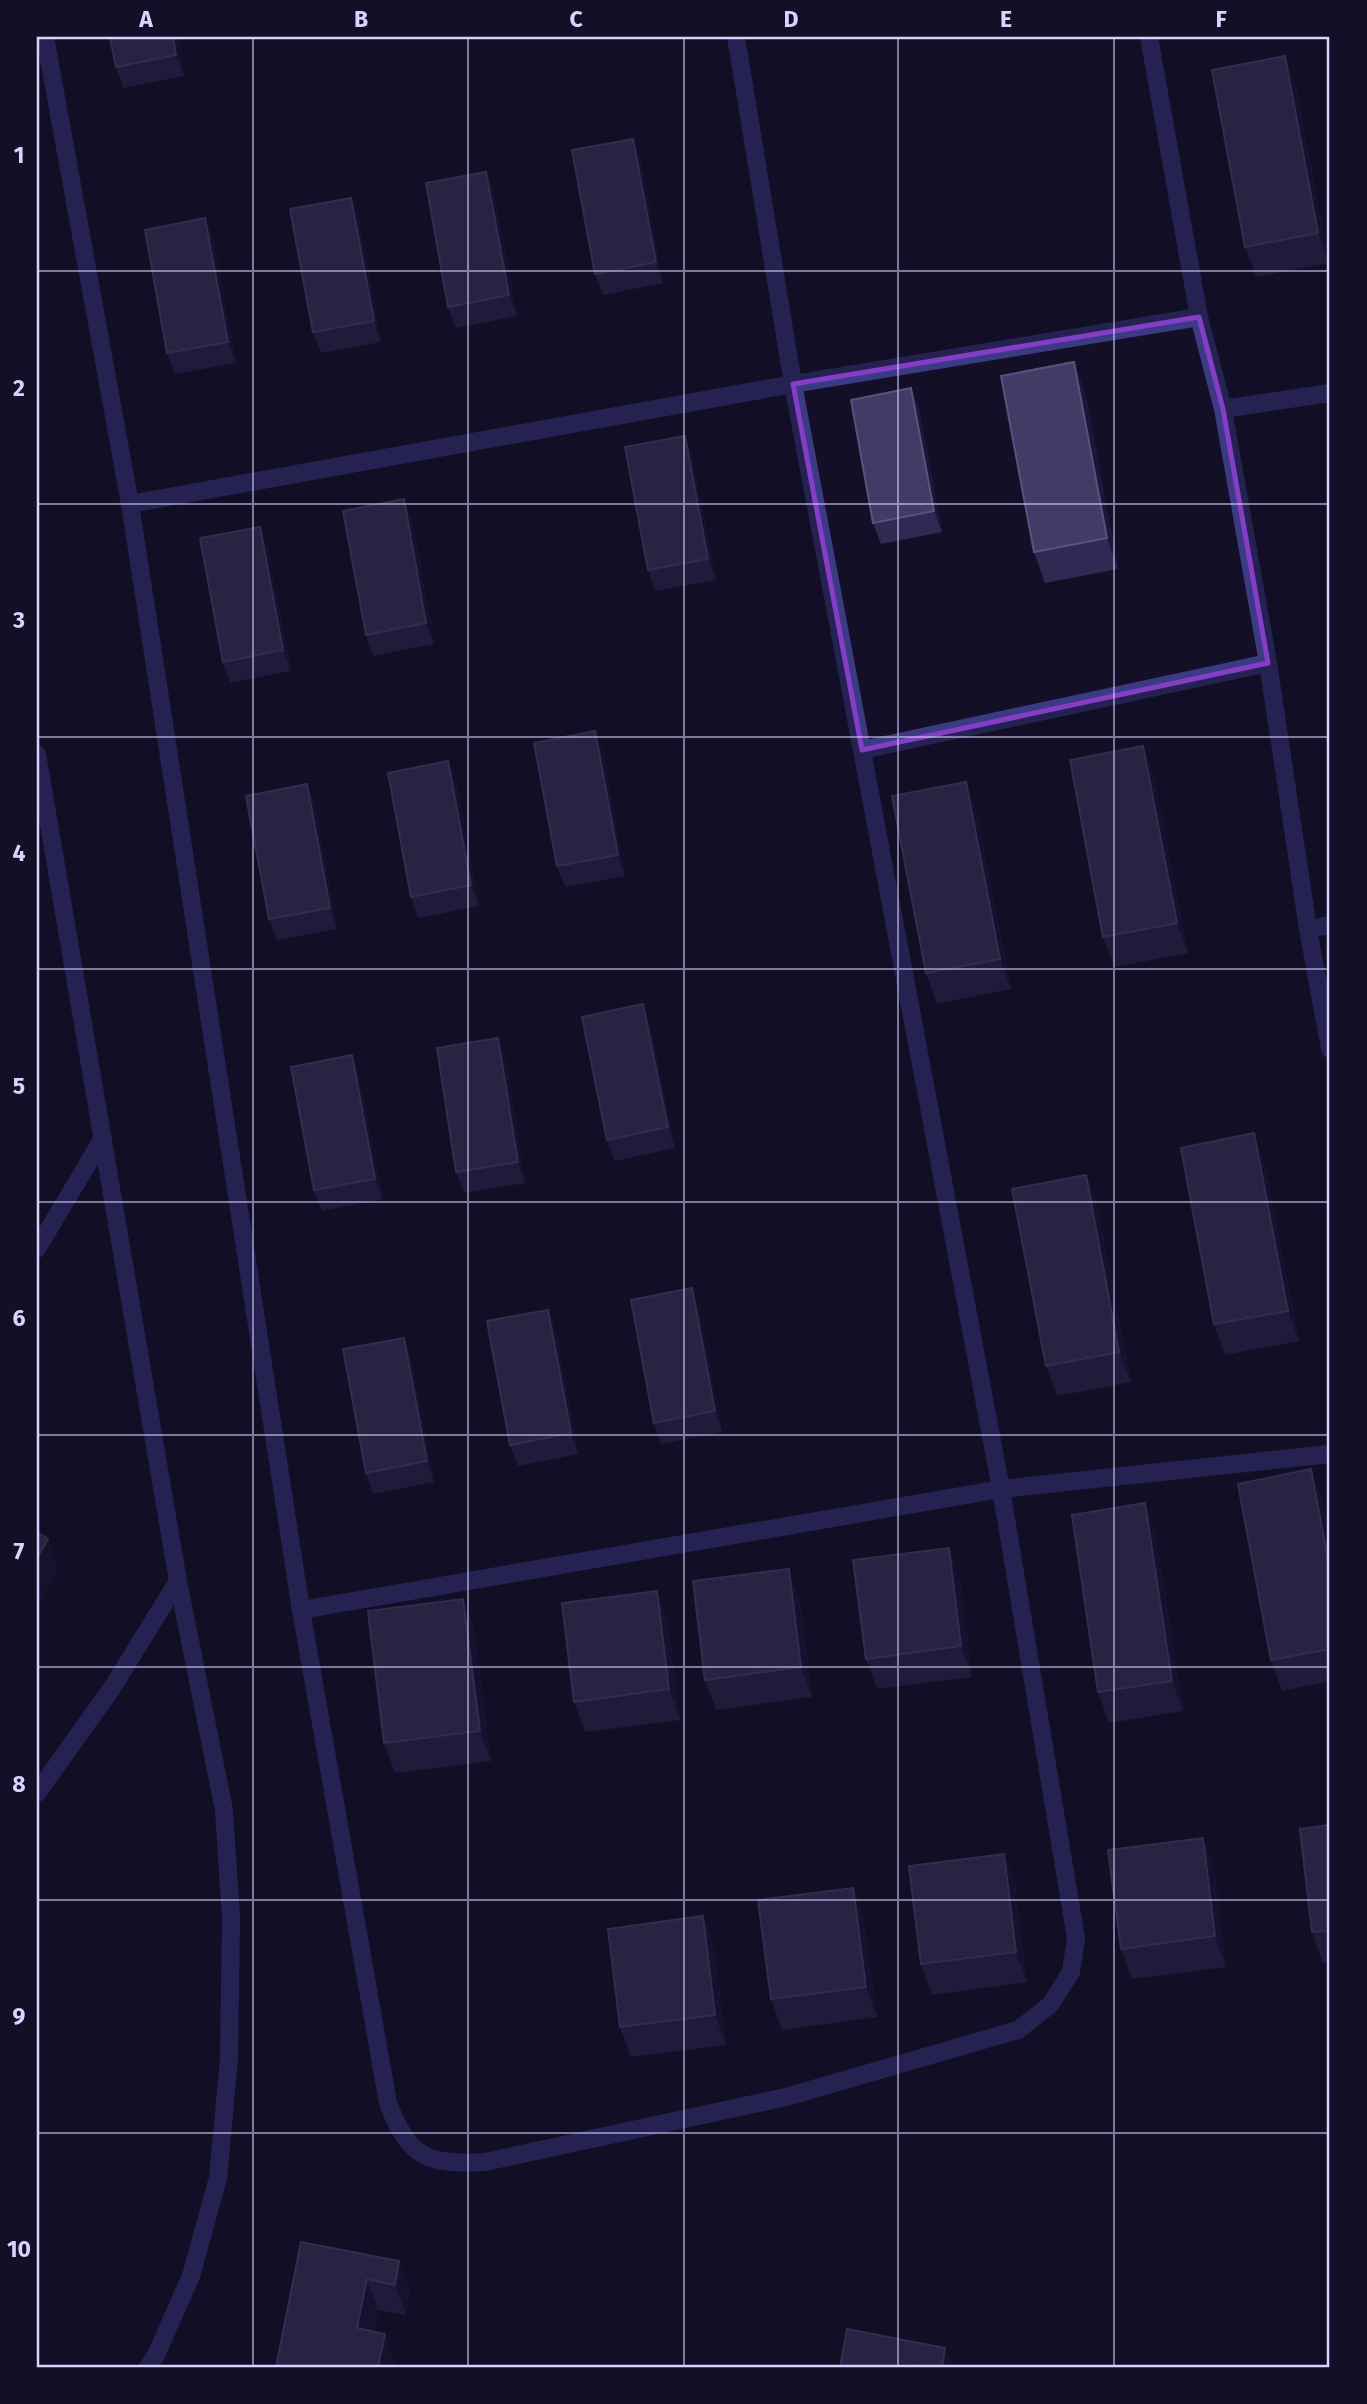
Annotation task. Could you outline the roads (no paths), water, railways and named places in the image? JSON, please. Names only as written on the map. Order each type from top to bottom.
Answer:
[{"type":"street","points":[[46,37],[130,504],[301,1610],[388,2103],[398,2131],[411,2147],[432,2159],[454,2164],[485,2162],[786,2096],[1018,2030],[1049,2005],[1071,1972],[1076,1938],[1001,1489],[793,384],[736,37]]},
{"type":"street","points":[[1149,37],[1199,317],[1223,409],[1268,663],[1308,929],[1330,1049]]},
{"type":"street","points":[[130,504],[793,384],[1199,317]]},
{"type":"street","points":[[1223,409],[1330,393]]},
{"type":"street","points":[[862,750],[1268,663]]},
{"type":"street","points":[[37,754],[178,1581],[224,1810],[231,1918],[229,2059],[218,2178],[191,2276],[148,2367]]},
{"type":"street","points":[[1308,929],[1330,925]]},
{"type":"street","points":[[37,1249],[103,1138]]},
{"type":"street","points":[[301,1610],[1001,1489],[1330,1454]]},
{"type":"street","points":[[37,1793],[112,1688],[178,1581]]}]
